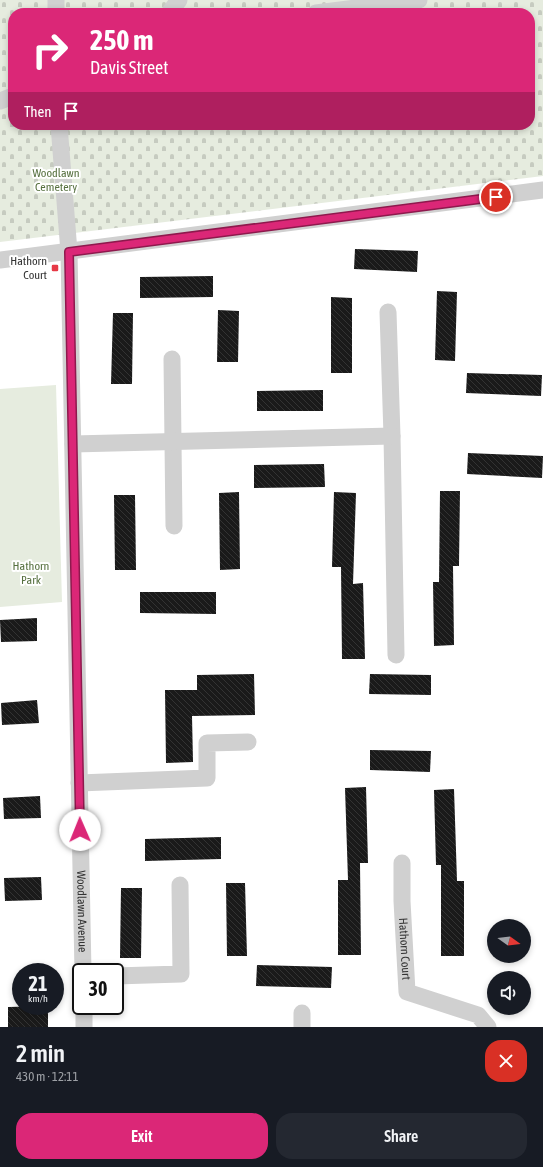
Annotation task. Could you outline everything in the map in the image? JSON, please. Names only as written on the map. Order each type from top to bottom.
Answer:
[{"type":"street","points":[[356,8],[419,0]]},
{"type":"street","name":"Woodlawn Avenue","points":[[59,130],[69,252],[83,963]]},
{"type":"street","points":[[0,260],[543,190]]},
{"type":"street","points":[[388,312],[396,655]]},
{"type":"street","points":[[172,358],[174,526]]},
{"type":"street","points":[[73,444],[392,436]]},
{"type":"street","points":[[79,783],[207,778],[207,743],[248,742]]},
{"type":"street","name":"Hathorn Court","points":[[402,863],[402,901],[407,992],[478,1015],[488,1027]]},
{"type":"street","points":[[124,976],[181,974],[180,885]]},
{"type":"street","points":[[84,1015],[84,1027]]},
{"type":"green space","name":"Woodlawn Cemetery","points":[[0,0],[543,0],[543,176],[0,242]]},
{"type":"green space","name":"Hathorn Park","points":[[56,385],[62,602],[0,607],[0,389]]},
{"type":"building","points":[[355,249],[418,251],[417,272],[354,269]]},
{"type":"building","points":[[213,276],[213,297],[140,298],[140,277]]},
{"type":"building","points":[[437,291],[457,292],[455,361],[435,360]]},
{"type":"building","points":[[331,297],[352,298],[352,373],[331,373]]},
{"type":"building","points":[[218,310],[239,311],[238,362],[217,362]]},
{"type":"building","points":[[113,313],[133,313],[132,384],[111,384]]},
{"type":"building","points":[[467,373],[542,375],[541,396],[466,393]]},
{"type":"building","points":[[323,390],[323,411],[257,411],[257,391]]},
{"type":"building","points":[[468,453],[543,456],[542,478],[467,474]]},
{"type":"building","points":[[324,464],[325,487],[254,488],[254,465]]},
{"type":"building","points":[[440,491],[460,491],[459,566],[453,566],[454,645],[434,646],[433,582],[439,582]]},
{"type":"building","points":[[239,492],[240,569],[220,570],[219,493]]},
{"type":"building","points":[[334,492],[356,493],[353,584],[363,583],[365,659],[342,659],[341,567],[332,567]]},
{"type":"building","points":[[114,495],[135,495],[136,570],[115,570]]},
{"type":"building","points":[[140,592],[216,592],[216,614],[140,613]]},
{"type":"building","points":[[37,618],[37,641],[1,642],[0,620]]},
{"type":"building","points":[[254,674],[255,715],[192,716],[193,762],[166,763],[165,690],[197,690],[197,675]]},
{"type":"building","points":[[370,674],[431,675],[431,695],[369,694]]},
{"type":"building","points":[[37,700],[39,723],[2,725],[1,703]]},
{"type":"building","points":[[370,750],[431,751],[430,772],[370,770]]},
{"type":"building","points":[[366,787],[368,863],[360,863],[361,955],[338,955],[338,880],[348,880],[345,788]]},
{"type":"building","points":[[454,789],[457,881],[464,881],[464,956],[441,956],[441,865],[436,865],[434,790]]},
{"type":"building","points":[[40,796],[41,818],[4,819],[3,798]]},
{"type":"building","points":[[221,837],[221,859],[145,861],[145,839]]},
{"type":"building","points":[[41,877],[42,900],[5,901],[4,878]]},
{"type":"building","points":[[226,883],[245,883],[247,956],[227,956]]},
{"type":"building","points":[[121,888],[142,888],[141,958],[120,958]]},
{"type":"building","points":[[257,965],[332,967],[331,988],[256,986]]},
{"type":"building","points":[[8,1007],[12,1007],[12,1015],[48,1015],[48,1027],[8,1027]]},
{"type":"place","name":"Hathorn Court","points":[[55,268]]},
{"type":"route","points":[[80,830],[69,252],[496,197]]}]
